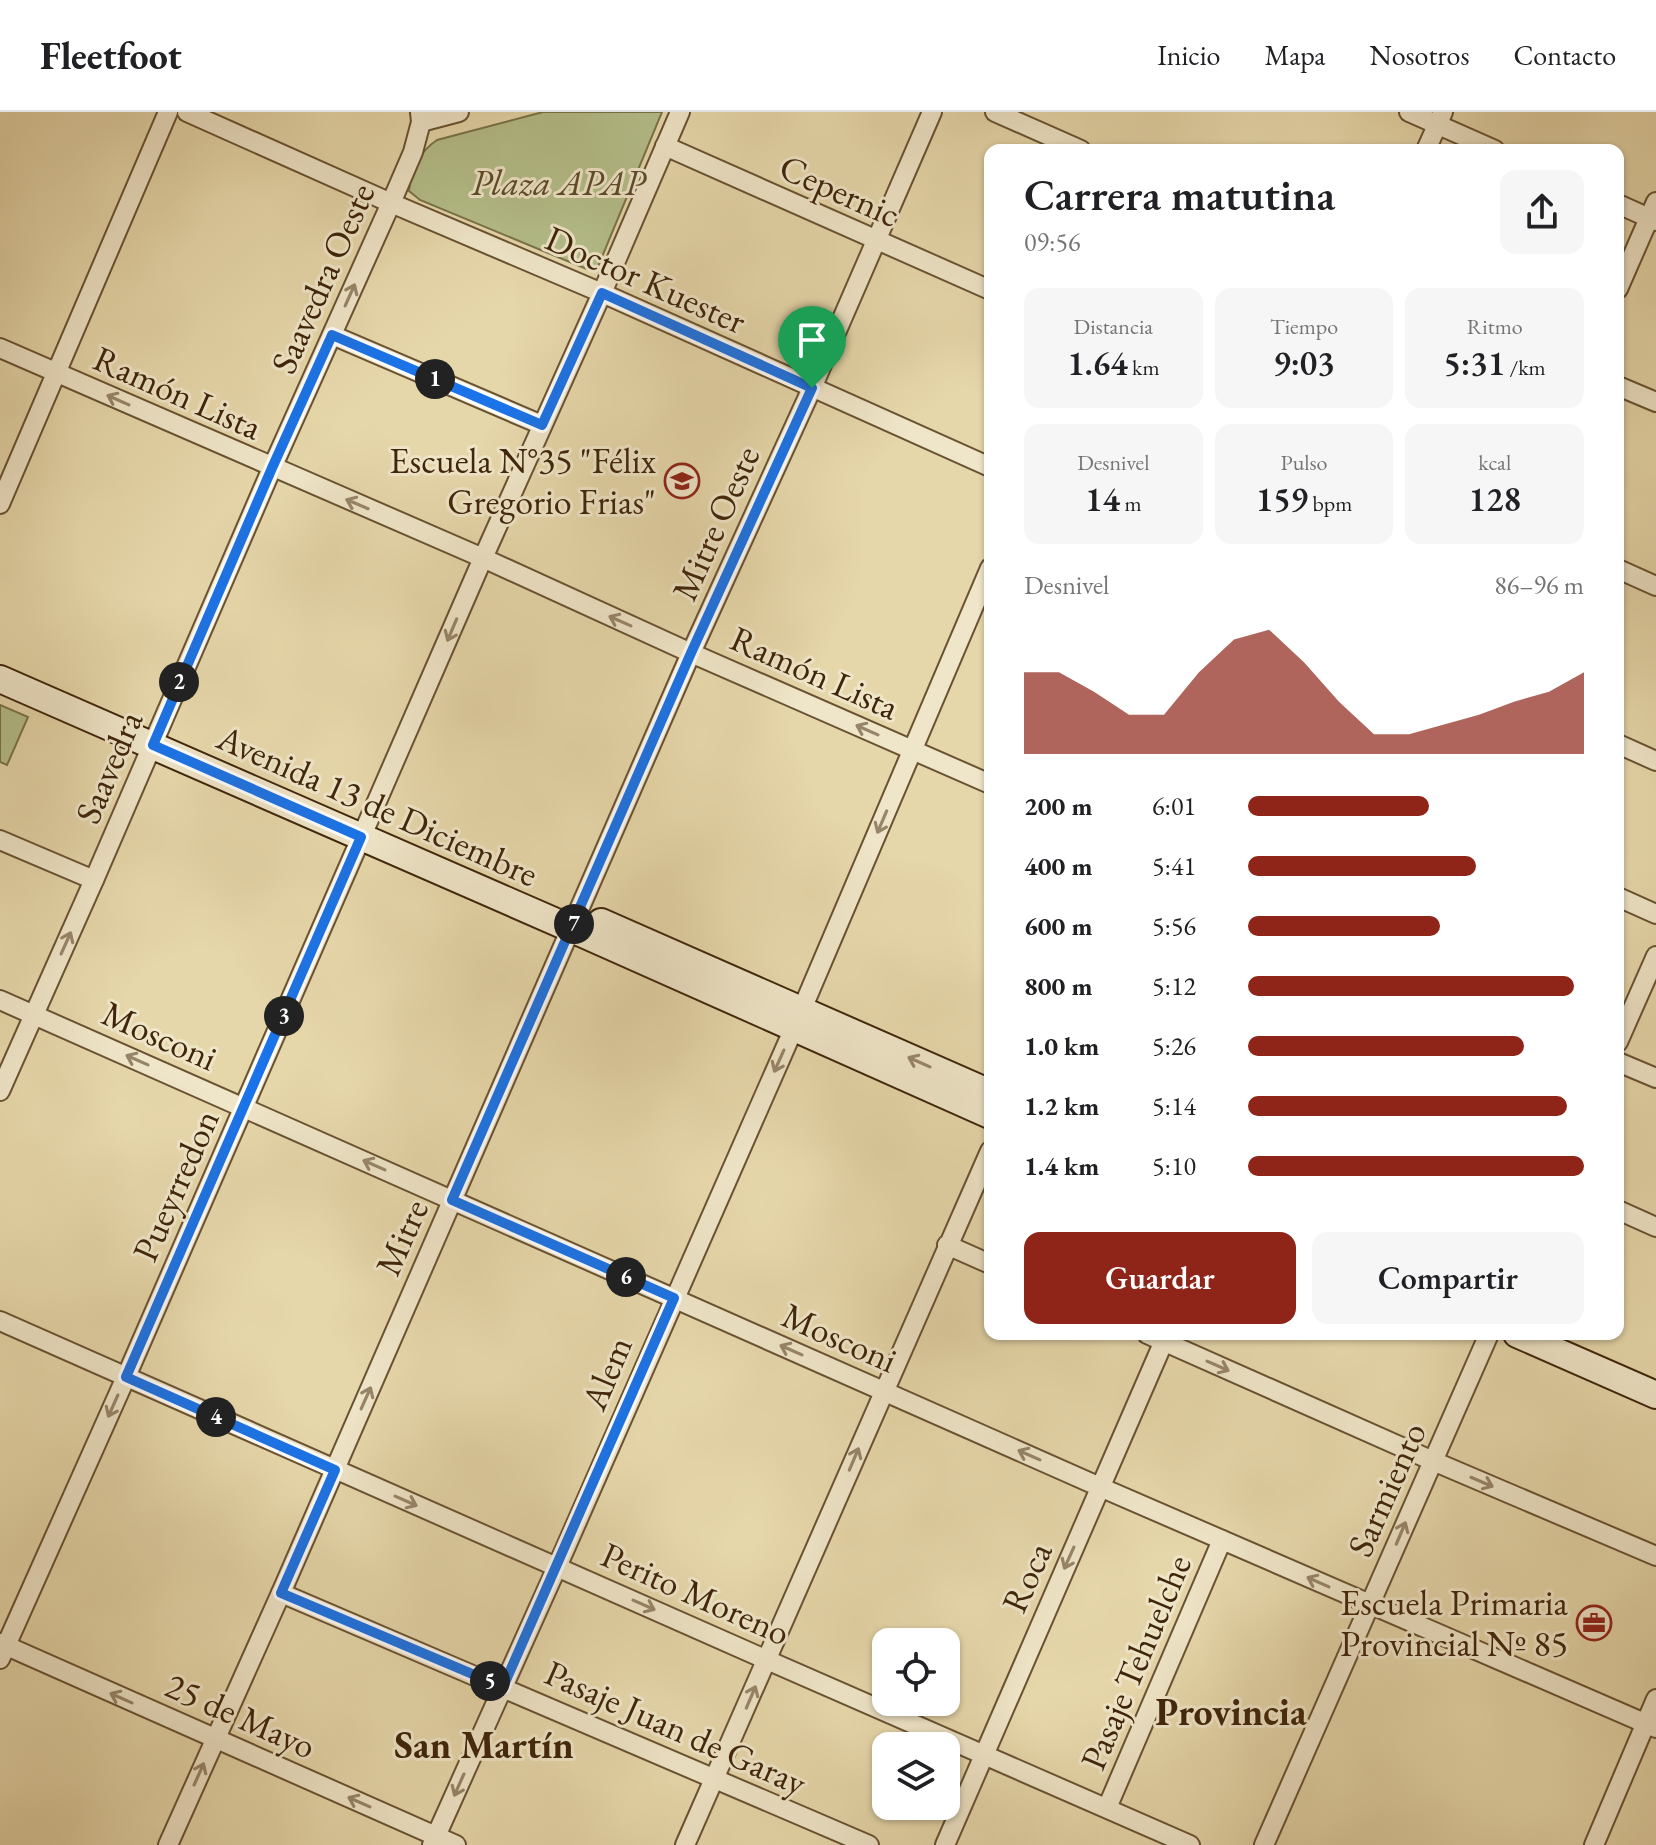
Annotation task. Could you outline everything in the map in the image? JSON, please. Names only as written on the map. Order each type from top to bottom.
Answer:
[{"type":"street","points":[[0,504],[168,112]]},
{"type":"street","name":"Doctor Kuester","points":[[187,112],[984,464]]},
{"type":"street","points":[[420,117],[459,112]]},
{"type":"street","name":"Pueyrredon","points":[[2,1649],[126,1377],[680,112]]},
{"type":"street","name":"Mitre Oeste","points":[[691,653],[812,388],[932,112]]},
{"type":"street","points":[[995,112],[1067,144]]},
{"type":"street","points":[[1409,112],[1440,118],[1485,144]]},
{"type":"street","name":"Saavedra Oeste","points":[[272,468],[413,152],[420,117]]},
{"type":"street","points":[[1429,144],[1440,118]]},
{"type":"street","name":"Cepernic","points":[[665,146],[984,287]]},
{"type":"street","points":[[1624,206],[1654,214],[1624,276]]},
{"type":"street","points":[[332,335],[542,425]]},
{"type":"street","name":"Ramón Lista","points":[[0,348],[483,558],[984,781]]},
{"type":"street","points":[[1624,389],[1656,402]]},
{"type":"street","name":"Saavedra","points":[[0,1091],[272,468]]},
{"type":"street","points":[[1624,572],[1656,586]]},
{"type":"street","name":"Alem","points":[[434,1840],[797,1019],[984,582]]},
{"type":"street","name":"Mitre","points":[[168,1845],[691,653]]},
{"type":"street","name":"Avenida 13 de Diciembre","points":[[0,663],[155,738],[797,1019],[984,1112]]},
{"type":"street","name":"Avenida 13 de Diciembre","points":[[0,679],[155,738]]},
{"type":"street","points":[[1624,747],[1656,761]]},
{"type":"street","points":[[0,840],[94,880]]},
{"type":"street","points":[[1624,900],[1656,914]]},
{"type":"street","points":[[1624,1028],[1656,956]]},
{"type":"street","name":"Mosconi","points":[[0,1000],[1100,1487],[1651,1726]]},
{"type":"street","name":"Avenida 13 de Diciembre","points":[[797,1019],[984,1091]]},
{"type":"street","points":[[1624,1065],[1656,1078]]},
{"type":"street","points":[[685,1845],[984,1164]]},
{"type":"street","points":[[1624,1213],[1656,1227]]},
{"type":"street","points":[[947,1245],[984,1261]]},
{"type":"street","name":"Perito Moreno","points":[[0,1321],[1190,1845]]},
{"type":"street","name":"Roca","points":[[945,1845],[1100,1487],[1157,1340]]},
{"type":"street","points":[[1168,1340],[1433,1461],[1656,1556]]},
{"type":"street","name":"Sarmiento","points":[[1264,1845],[1486,1340]]},
{"type":"street","points":[[1531,1340],[1656,1395]]},
{"type":"street","name":"Pasaje Tehuelche","points":[[1107,1808],[1222,1540]]},
{"type":"street","name":"Pasaje Juan de Garay","points":[[281,1593],[869,1845]]},
{"type":"street","name":"25 de Mayo","points":[[2,1649],[214,1739],[434,1840],[456,1845]]},
{"type":"street","points":[[1594,1845],[1651,1726],[1656,1699]]},
{"type":"green space","name":"Plaza APAP","points":[[543,112],[662,112],[597,269],[589,270],[420,200],[409,191],[417,162],[437,140]]},
{"type":"green space","points":[[0,705],[28,717],[7,765],[0,762]]},
{"type":"place","name":"Escuela N°35 \"Félix Gregorio Frias\"","points":[[682,481]]},
{"type":"place","name":"Escuela Primaria Provincial Nº 85","points":[[1594,1623]]},
{"type":"district","name":"Provincia","points":[[1231,1712]]},
{"type":"district","name":"San Martín","points":[[484,1745]]},
{"type":"route","points":[[602,293],[812,388],[691,653],[452,1200],[674,1298],[503,1687],[281,1593],[335,1470],[126,1377],[361,837],[153,745],[332,335],[542,425],[602,293]]}]
